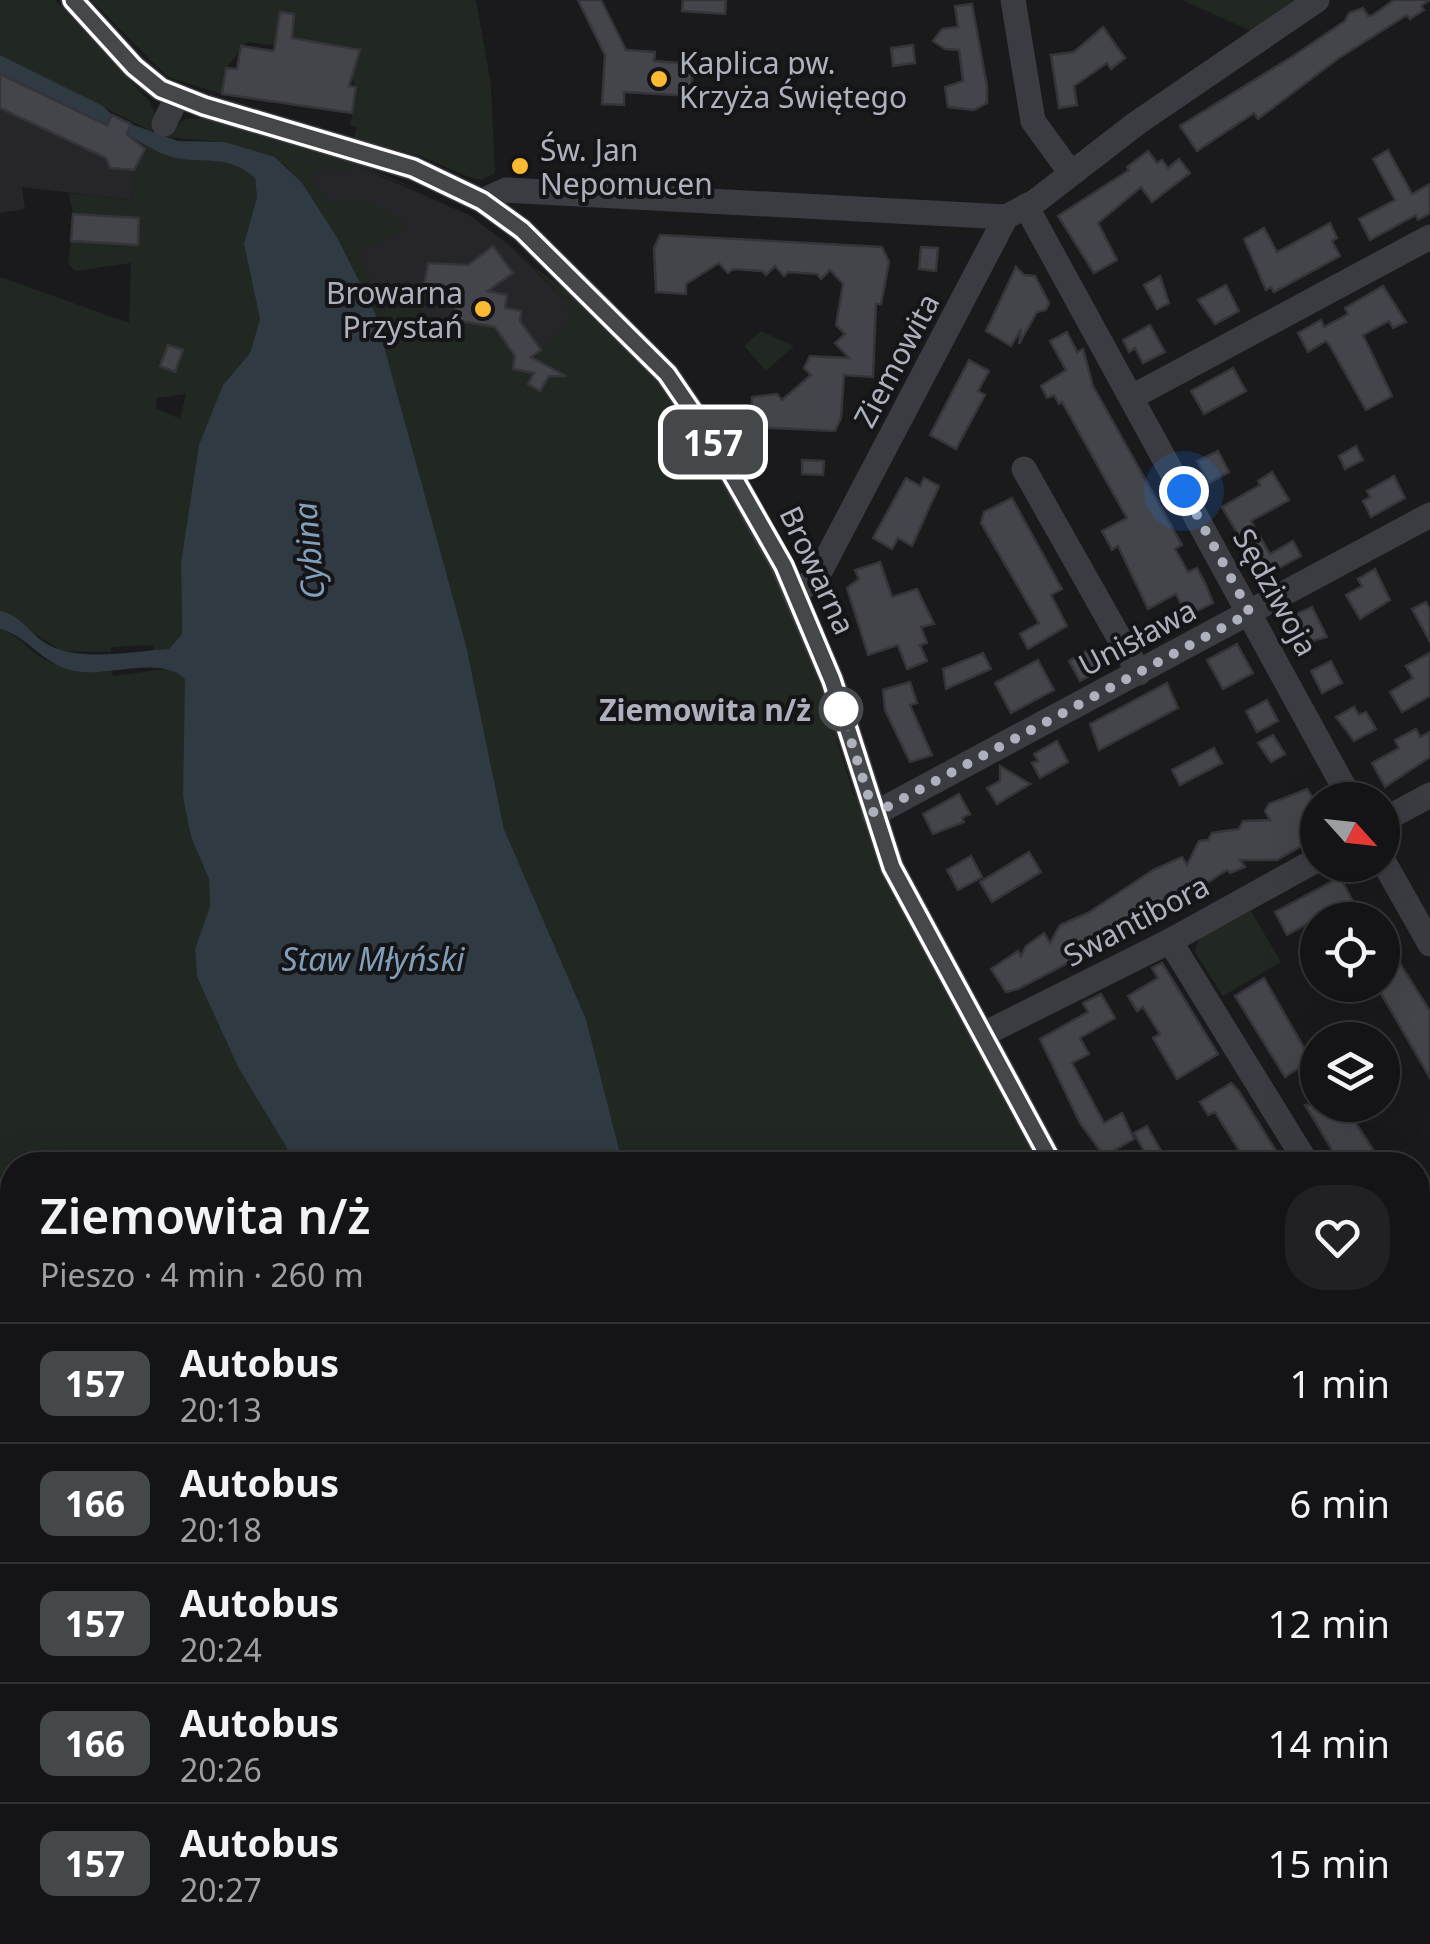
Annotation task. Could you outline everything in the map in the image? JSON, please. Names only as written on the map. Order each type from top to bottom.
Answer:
[{"type":"street","name":"Browarna","points":[[73,0],[134,67],[177,96],[413,168],[482,201],[522,230],[667,374],[748,501],[796,592],[832,680],[902,889],[1046,1152]]},
{"type":"street","points":[[1012,0],[1033,122],[1070,172]]},
{"type":"street","name":"Ziemowita","points":[[796,592],[816,579],[1016,211],[1317,0]]},
{"type":"street","points":[[164,124],[177,96]]},
{"type":"street","points":[[482,201],[506,190],[1016,211]]},
{"type":"street","name":"Sędziwoja","points":[[1016,211],[1132,397],[1341,782]]},
{"type":"street","points":[[1132,397],[1430,237]]},
{"type":"street","points":[[1024,469],[1139,673]]},
{"type":"street","name":"Unisława","points":[[874,814],[1430,514]]},
{"type":"street","points":[[1400,812],[1430,795]]},
{"type":"street","name":"Swantibora","points":[[982,1035],[1170,941],[1300,869]]},
{"type":"street","points":[[1395,882],[1430,944]]},
{"type":"street","points":[[1170,941],[1300,1152]]},
{"type":"shaded area","points":[[0,0],[55,0],[149,101],[156,116],[153,132],[0,55]]},
{"type":"shaded area","points":[[91,0],[476,0],[491,85],[495,173],[481,180],[420,156],[354,138],[357,127],[350,125],[355,85],[338,62],[324,55],[247,42],[226,68],[222,94],[168,77]]},
{"type":"shaded area","points":[[1182,0],[1308,0],[1258,34]]},
{"type":"shaded area","points":[[0,74],[107,124],[112,115],[131,124],[127,134],[145,149],[134,170],[132,200],[22,187],[25,209],[0,213]]},
{"type":"shaded area","points":[[215,118],[357,163],[435,197],[352,164],[347,175],[325,167],[311,175],[329,205],[358,201],[378,207],[405,223],[400,234],[358,251],[384,310],[417,296],[419,286],[428,287],[422,319],[477,329],[480,315],[492,324],[515,356],[529,358],[569,324],[565,300],[506,240],[536,269],[573,294],[680,406],[763,544],[841,735],[836,738],[854,796],[860,795],[1038,1152],[620,1152],[586,1019],[504,829],[466,645],[375,313],[338,239],[287,167],[275,157],[225,142],[163,137],[185,119]]},
{"type":"shaded area","points":[[135,139],[168,155],[240,164],[255,178],[257,197],[244,244],[260,319],[250,353],[223,385],[181,563],[182,634],[170,649],[154,650],[153,645],[111,647],[111,652],[62,651],[0,611],[0,277],[129,323],[131,263],[76,271],[68,264],[71,241],[137,245],[139,218],[73,214],[69,193],[132,200],[134,170],[144,150],[133,143]],"holes":[[[186,394],[180,419],[156,408],[157,398]]]},
{"type":"shaded area","points":[[351,163],[469,215],[509,245],[580,315],[585,539],[555,578],[532,634],[308,177],[324,167]]},
{"type":"shaded area","points":[[761,331],[794,346],[766,371],[744,346]]},
{"type":"shaded area","points":[[0,629],[14,635],[42,658],[70,669],[112,671],[113,676],[171,668],[185,679],[191,837],[209,879],[210,906],[195,949],[197,977],[238,1067],[290,1152],[0,1152]]},
{"type":"shaded area","points":[[1251,911],[1281,962],[1223,996],[1195,952],[1199,938]]},
{"type":"water","points":[[0,55],[103,106],[112,115],[107,125],[0,74]]},
{"type":"water","name":"Staw Młyński","points":[[131,124],[178,141],[225,142],[275,157],[302,183],[338,239],[375,313],[466,645],[504,829],[586,1019],[620,1152],[289,1152],[238,1067],[197,977],[195,949],[210,906],[209,879],[191,837],[183,796],[185,679],[176,672],[151,667],[94,672],[68,669],[0,629],[0,611],[15,617],[51,646],[93,655],[169,649],[182,634],[181,563],[199,445],[223,385],[250,353],[260,319],[244,244],[257,197],[255,178],[222,162],[163,154],[126,134]]},
{"type":"building","points":[[578,0],[601,0],[626,50],[655,52],[654,61],[693,64],[691,96],[624,92],[624,105],[602,104],[605,55]]},
{"type":"building","points":[[683,0],[726,0],[725,14],[682,11]]},
{"type":"building","points":[[1394,0],[1430,0],[1421,6],[1424,10],[1410,19],[1407,15],[1339,58],[1258,119],[1254,113],[1197,151],[1180,126],[1293,56],[1345,21],[1349,13],[1363,8],[1368,16],[1373,15]]},
{"type":"building","points":[[972,4],[987,86],[987,103],[974,110],[948,107],[945,87],[963,81],[959,50],[945,49],[933,41],[942,29],[958,27],[955,6]]},
{"type":"building","points":[[280,12],[294,14],[292,38],[360,50],[349,86],[356,87],[352,113],[222,94],[226,68],[237,69],[241,46],[274,51]]},
{"type":"building","points":[[1103,27],[1125,58],[1111,69],[1107,63],[1074,86],[1077,105],[1059,108],[1051,55],[1074,52]]},
{"type":"building","points":[[913,45],[915,63],[893,66],[891,48]]},
{"type":"building","points":[[0,74],[107,125],[112,115],[131,124],[127,134],[145,149],[134,170],[110,168],[106,158],[0,108]]},
{"type":"building","points":[[1388,150],[1412,194],[1430,184],[1430,213],[1418,220],[1416,215],[1370,240],[1359,219],[1395,200],[1373,159]]},
{"type":"building","points":[[1148,151],[1157,163],[1162,160],[1168,168],[1179,159],[1190,173],[1152,202],[1141,187],[1098,223],[1117,260],[1094,273],[1058,216],[1129,170],[1127,167]]},
{"type":"building","points":[[73,214],[139,218],[138,245],[71,241]]},
{"type":"building","points":[[1330,223],[1337,238],[1332,241],[1340,256],[1274,292],[1271,287],[1266,290],[1244,239],[1264,228],[1277,252]]},
{"type":"building","points":[[660,235],[882,247],[889,262],[881,304],[876,304],[873,377],[844,375],[841,418],[835,431],[751,427],[752,397],[777,394],[782,400],[811,375],[804,368],[810,356],[849,358],[835,343],[845,334],[836,325],[843,284],[830,270],[821,279],[817,274],[788,272],[784,276],[775,266],[766,275],[762,271],[733,269],[728,273],[719,263],[686,284],[686,294],[656,292],[654,248]]},
{"type":"building","name":"Browarna Przystań","points":[[493,246],[513,273],[488,291],[507,295],[505,308],[521,311],[520,321],[541,350],[531,357],[566,376],[549,376],[540,391],[528,384],[534,373],[513,369],[515,356],[495,327],[454,320],[458,297],[453,296],[453,291],[424,286],[428,263],[468,265]]},
{"type":"building","points":[[921,247],[938,248],[936,271],[919,269]]},
{"type":"building","points":[[1016,267],[1024,275],[1035,276],[1049,303],[1046,310],[1037,312],[1019,344],[1021,329],[1011,346],[986,331]]},
{"type":"building","points":[[1160,276],[1169,303],[1157,309],[1144,285]]},
{"type":"building","points":[[1226,285],[1239,311],[1215,324],[1198,300]]},
{"type":"building","points":[[1383,286],[1406,322],[1393,328],[1389,321],[1363,335],[1392,396],[1366,410],[1326,341],[1308,352],[1298,333],[1321,320],[1324,327],[1348,314],[1345,308]]},
{"type":"building","points":[[1150,325],[1165,352],[1143,363],[1135,348],[1129,352],[1123,340]]},
{"type":"building","points":[[1067,332],[1077,352],[1083,349],[1093,386],[1182,545],[1175,549],[1188,572],[1197,568],[1206,585],[1213,603],[1187,616],[1176,594],[1148,609],[1118,546],[1112,550],[1102,531],[1127,518],[1062,402],[1059,404],[1054,395],[1047,398],[1041,386],[1066,370],[1050,341]]},
{"type":"building","points":[[168,345],[183,350],[175,372],[160,366]]},
{"type":"building","points":[[969,360],[989,371],[978,391],[985,395],[956,449],[930,435]]},
{"type":"building","points":[[1233,368],[1246,391],[1204,414],[1191,391]]},
{"type":"building","points":[[1356,446],[1363,460],[1345,469],[1339,456]]},
{"type":"building","points":[[1218,451],[1229,472],[1209,483],[1197,461]]},
{"type":"building","points":[[802,460],[824,461],[823,475],[802,474]]},
{"type":"building","points":[[1272,472],[1289,500],[1251,521],[1270,554],[1293,541],[1301,556],[1263,577],[1222,507],[1260,485],[1258,481]]},
{"type":"building","points":[[1394,476],[1405,498],[1371,517],[1363,501],[1370,497],[1367,491]]},
{"type":"building","points":[[906,478],[920,486],[924,478],[939,486],[912,546],[898,538],[892,549],[873,538]]},
{"type":"building","points":[[1012,498],[1062,589],[1051,595],[1067,626],[1028,649],[1020,634],[1039,623],[981,523],[984,512]]},
{"type":"building","points":[[880,562],[892,597],[917,589],[934,624],[921,627],[927,643],[920,645],[927,661],[907,669],[898,645],[868,655],[847,588],[859,579],[855,570]]},
{"type":"building","points":[[1375,569],[1390,600],[1360,619],[1346,595],[1362,586],[1358,579]]},
{"type":"building","points":[[1426,602],[1430,610],[1430,642],[1412,609]]},
{"type":"building","points":[[1312,607],[1327,637],[1298,645],[1284,619]]},
{"type":"building","points":[[1237,644],[1253,673],[1223,689],[1207,660]]},
{"type":"building","points":[[1090,649],[1099,671],[1080,681],[1069,661]]},
{"type":"building","points":[[983,653],[991,669],[946,689],[943,669]]},
{"type":"building","points":[[1430,653],[1430,696],[1402,712],[1390,692],[1413,678],[1406,666]]},
{"type":"building","points":[[1038,660],[1054,690],[1011,713],[995,683]]},
{"type":"building","points":[[1331,661],[1342,683],[1322,693],[1311,671]]},
{"type":"building","points":[[910,682],[917,703],[910,705],[932,755],[910,762],[885,710],[883,690]]},
{"type":"building","points":[[1167,683],[1178,708],[1099,750],[1090,724]]},
{"type":"building","points":[[1267,700],[1278,721],[1257,732],[1246,711]]},
{"type":"building","points":[[1354,707],[1359,715],[1366,712],[1376,729],[1354,741],[1336,717]]},
{"type":"building","points":[[1416,729],[1420,737],[1430,732],[1430,757],[1392,782],[1382,782],[1372,763],[1399,748],[1395,740]]},
{"type":"building","points":[[1273,735],[1285,754],[1271,762],[1258,743]]},
{"type":"building","points":[[1057,741],[1068,762],[1040,778],[1032,763],[1038,761],[1034,754]]},
{"type":"building","points":[[1214,748],[1222,763],[1180,785],[1172,770]]},
{"type":"building","points":[[1000,766],[1030,784],[997,804],[987,788],[1000,781]]},
{"type":"building","points":[[1300,792],[1300,847],[1277,860],[1240,860],[1245,867],[1230,873],[1227,870],[1148,921],[1144,915],[1106,943],[1006,992],[991,969],[1018,951],[1021,956],[1026,946],[1044,933],[1050,943],[1060,925],[1088,913],[1153,870],[1182,857],[1187,865],[1199,841],[1208,840],[1212,833],[1239,829],[1243,821],[1270,820],[1265,811],[1269,804]]},
{"type":"building","points":[[959,794],[970,814],[962,818],[964,822],[933,834],[923,814]]},
{"type":"building","points":[[1029,852],[1041,872],[992,902],[980,882]]},
{"type":"building","points":[[971,856],[982,877],[958,890],[947,870]]},
{"type":"building","points":[[1331,882],[1343,882],[1353,902],[1300,902],[1300,928],[1287,935],[1275,912]]},
{"type":"building","points":[[1162,963],[1218,1054],[1177,1079],[1153,1038],[1160,1034],[1143,1007],[1137,1011],[1128,996],[1158,978],[1152,968]]},
{"type":"building","points":[[1400,964],[1430,1011],[1430,1078],[1400,1022],[1386,1002],[1400,1002]]},
{"type":"building","points":[[1264,978],[1300,1041],[1300,1067],[1285,1077],[1235,996]]},
{"type":"building","points":[[1101,994],[1115,1018],[1080,1038],[1089,1054],[1072,1063],[1104,1123],[1122,1113],[1134,1139],[1111,1152],[1101,1152],[1080,1123],[1040,1039],[1088,1012],[1083,1003]]},
{"type":"building","points":[[1231,1083],[1277,1152],[1240,1152],[1215,1112],[1208,1115],[1200,1102]]},
{"type":"building","points":[[1315,1122],[1355,1122],[1374,1152],[1333,1152]]},
{"type":"building","points":[[1147,1126],[1162,1152],[1145,1152],[1134,1133]]},
{"type":"bus line","name":"157","points":[[73,0],[134,67],[161,89],[204,106],[413,168],[482,201],[522,230],[667,374],[714,443],[784,566],[832,680],[892,867],[1046,1152]]},
{"type":"place","name":"Kaplica pw. Krzyża Świętego","points":[[659,79]]},
{"type":"place","name":"Św. Jan Nepomucen","points":[[520,166]]},
{"type":"place","name":"Browarna Przystań","points":[[483,309]]},
{"type":"place","name":"Ziemowita n/ż","points":[[841,709]]},
{"type":"route","points":[[841,709],[874,814],[1250,613],[1184,491]]},
{"type":"water label","name":"Cybina","points":[[308,551]]}]
